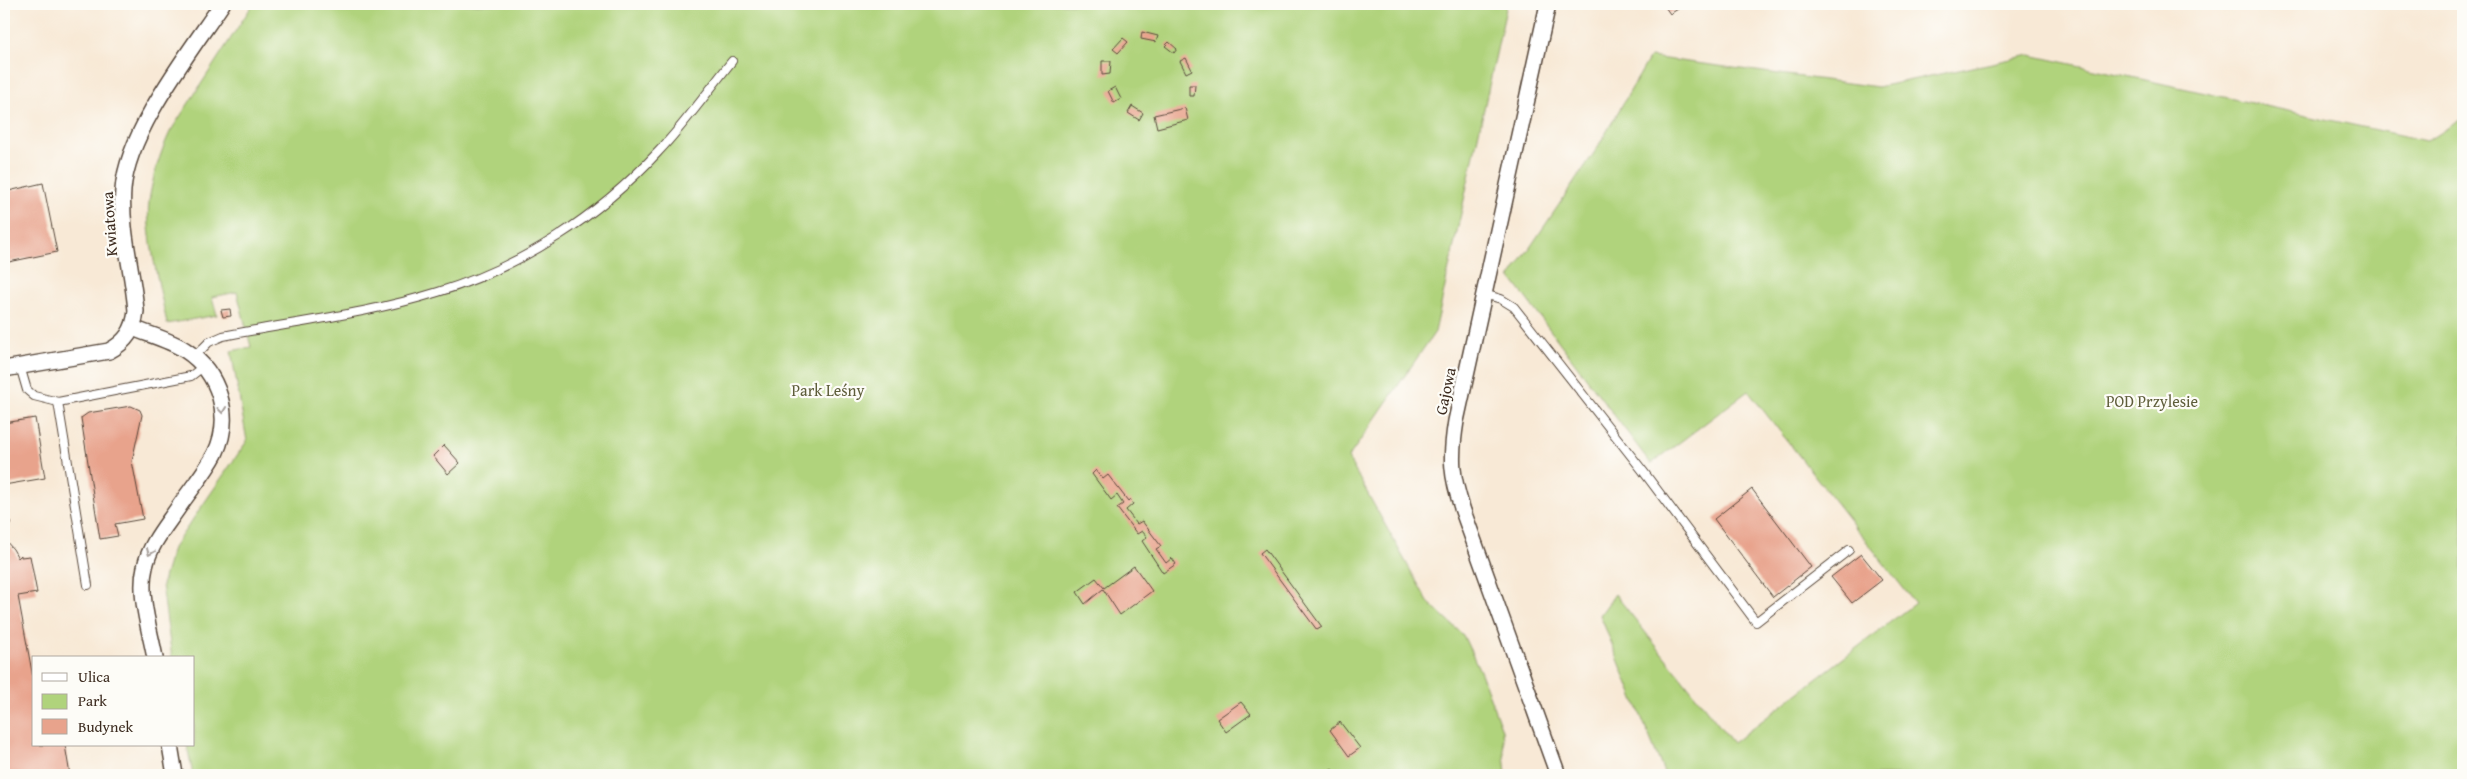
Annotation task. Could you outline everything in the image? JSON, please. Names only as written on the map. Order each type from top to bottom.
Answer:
[{"type":"street","name":"Kwiatowa","points":[[133,328],[136,311],[123,217],[122,191],[125,170],[136,141],[151,112],[222,4]]},
{"type":"street","name":"Gajowa","points":[[1548,4],[1456,421],[1451,449],[1451,468],[1462,511],[1558,775]]},
{"type":"street","points":[[4,369],[109,350],[120,345],[133,328],[180,347],[199,361],[215,384],[220,398],[223,427],[215,454],[153,545],[145,567],[144,590],[155,656]]},
{"type":"street","points":[[170,746],[175,775]]},
{"type":"lane","points":[[20,366],[27,390],[34,396],[58,402],[190,376],[210,342],[223,336],[384,307],[438,292],[529,253],[556,238],[589,214],[658,152],[732,61]]},
{"type":"lane","points":[[1484,294],[1501,299],[1514,307],[1643,471],[1756,622],[1849,550]]},
{"type":"lane","points":[[58,402],[88,585]]},
{"type":"green space","name":"Park Leśny","points":[[253,4],[1507,4],[1435,332],[1348,458],[1428,602],[1463,635],[1481,673],[1502,730],[1506,775],[193,775],[187,746],[195,746],[195,656],[172,656],[162,585],[173,548],[247,441],[231,351],[251,347],[237,292],[212,297],[217,315],[167,324],[151,245],[148,215],[152,184],[170,132]]},
{"type":"green space","name":"POD Przylesie","points":[[2030,55],[2427,141],[2463,118],[2463,775],[1665,775],[1600,615],[1615,594],[1733,743],[1915,603],[1748,391],[1651,464],[1510,277],[1596,150],[1650,57],[1878,87]]},
{"type":"building","points":[[1663,4],[1686,4],[1670,14]]},
{"type":"building","points":[[1142,32],[1158,36],[1156,42],[1141,39]]},
{"type":"building","points":[[1123,38],[1128,42],[1118,53],[1113,49]]},
{"type":"building","points":[[1169,42],[1177,49],[1174,53],[1165,46]]},
{"type":"building","points":[[1186,58],[1192,70],[1186,73],[1180,61]]},
{"type":"building","points":[[1102,61],[1111,61],[1110,74],[1102,75]]},
{"type":"building","points":[[1189,85],[1195,85],[1194,96],[1189,96]]},
{"type":"building","points":[[1115,87],[1121,99],[1114,103],[1108,91]]},
{"type":"building","points":[[1132,106],[1143,113],[1139,120],[1128,113]]},
{"type":"building","points":[[1185,108],[1188,120],[1157,128],[1154,115]]},
{"type":"building","points":[[43,183],[57,252],[4,263],[4,192]]},
{"type":"building","points":[[230,309],[231,316],[223,317],[221,310]]},
{"type":"building","points":[[131,406],[140,410],[142,415],[132,461],[143,519],[115,524],[118,536],[100,539],[81,418],[88,413]]},
{"type":"building","points":[[35,418],[45,478],[4,485],[4,423]]},
{"type":"building","points":[[444,445],[460,463],[448,474],[433,456]]},
{"type":"building","points":[[1096,470],[1103,479],[1108,475],[1128,501],[1130,499],[1133,504],[1126,510],[1137,524],[1142,521],[1161,546],[1156,549],[1166,563],[1172,558],[1176,564],[1163,573],[1142,541],[1147,537],[1142,531],[1137,534],[1117,508],[1123,504],[1117,495],[1111,500],[1092,474]]},
{"type":"building","points":[[1752,489],[1811,567],[1773,597],[1714,519]]},
{"type":"building","points":[[4,539],[18,558],[21,555],[21,557],[30,556],[37,593],[18,596],[32,672],[32,746],[65,746],[70,775],[4,775]]},
{"type":"building","points":[[1265,549],[1322,627],[1317,630],[1260,553]]},
{"type":"building","points":[[1861,554],[1882,580],[1852,603],[1831,577]]},
{"type":"building","points":[[1134,566],[1152,591],[1120,615],[1103,589],[1085,604],[1077,592],[1096,578],[1104,588]]},
{"type":"building","points":[[1241,702],[1251,714],[1226,732],[1217,719]]},
{"type":"building","points":[[1340,722],[1360,748],[1349,756],[1330,730]]},
{"type":"building","points":[[1332,769],[1337,775],[1324,775]]}]
